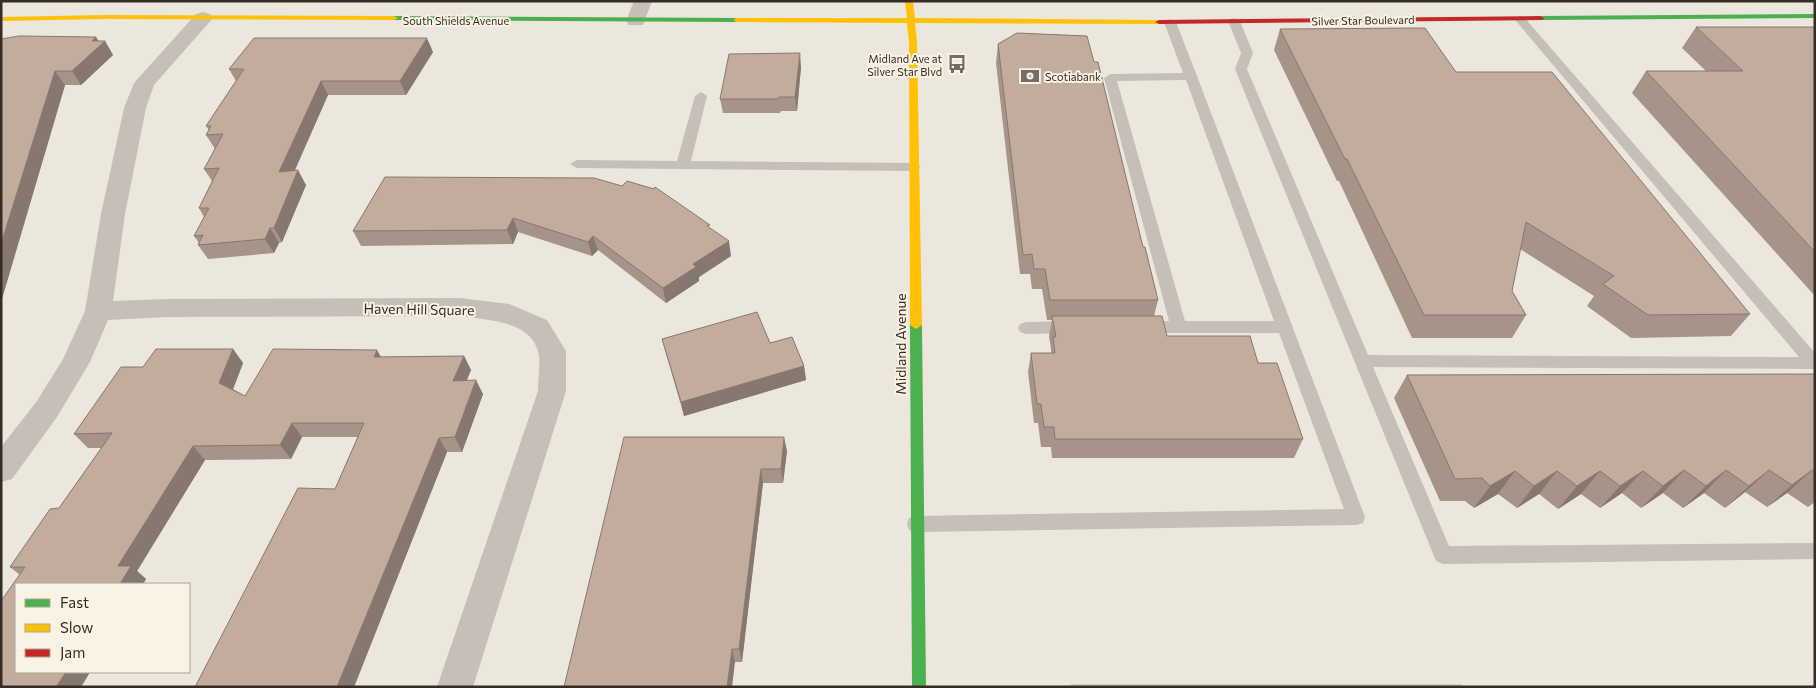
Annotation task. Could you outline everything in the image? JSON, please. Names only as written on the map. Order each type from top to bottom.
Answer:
[{"type":"street","points":[[636,21],[643,1]]},
{"type":"street","name":"Midland Avenue","points":[[908,1],[913,42],[916,524],[920,687]]},
{"type":"street","name":"Silver Star Boulevard","points":[[910,21],[1170,22],[1815,16]]},
{"type":"street","points":[[1,470],[47,409],[76,362],[98,311],[113,214],[135,108],[144,83],[203,18]]},
{"type":"street","name":"South Shields Avenue","points":[[1,19],[910,21]]},
{"type":"street","name":"Haven Hill Square","points":[[98,311],[168,308],[460,307],[510,314],[537,327],[552,351],[552,391],[455,687]]},
{"type":"lane","points":[[1520,19],[1814,363]]},
{"type":"lane","points":[[1234,21],[1247,52],[1242,69],[1443,555],[1815,551]]},
{"type":"lane","points":[[916,524],[1356,517],[1170,22]]},
{"type":"lane","points":[[1179,327],[1110,78],[1191,76]]},
{"type":"lane","points":[[683,165],[701,96]]},
{"type":"lane","points":[[577,164],[914,167]]},
{"type":"lane","points":[[1026,328],[1093,327]]},
{"type":"lane","points":[[1131,327],[1285,327]]},
{"type":"lane","points":[[1363,361],[1814,363]]},
{"type":"green space","points":[[1071,684],[1462,684],[1463,687],[1071,687]]},
{"type":"building","points":[[1696,27],[1815,27],[1815,252],[1646,71],[1743,71]]},
{"type":"building","points":[[1425,28],[1456,72],[1552,72],[1750,314],[1648,315],[1603,284],[1614,276],[1526,222],[1512,291],[1526,315],[1424,315],[1280,29]]},
{"type":"building","points":[[1017,33],[1087,36],[1094,62],[1098,62],[1143,247],[1145,247],[1158,300],[1050,300],[1045,269],[1034,269],[1032,254],[1023,255],[998,44]]},
{"type":"building","points":[[19,36],[96,37],[92,41],[105,41],[72,71],[55,71],[1,244],[1,39]]},
{"type":"building","points":[[254,38],[427,38],[400,81],[321,81],[279,172],[298,170],[274,228],[270,228],[265,239],[198,245],[203,235],[194,236],[209,208],[199,208],[219,168],[204,169],[223,134],[206,135],[211,126],[206,126],[244,69],[229,69]]},
{"type":"building","points":[[800,53],[795,97],[779,97],[779,99],[720,99],[729,54]]},
{"type":"building","points":[[385,177],[594,178],[622,186],[627,181],[654,189],[655,187],[710,225],[707,226],[729,241],[693,264],[696,267],[663,288],[593,236],[588,242],[513,218],[507,230],[353,231]]},
{"type":"building","points":[[757,312],[770,343],[792,337],[804,366],[681,402],[662,339]]},
{"type":"building","points":[[1052,316],[1162,316],[1167,336],[1250,336],[1258,363],[1277,363],[1303,439],[1055,439],[1054,427],[1044,427],[1041,404],[1037,404],[1031,353],[1055,353],[1053,337],[1056,337]]},
{"type":"building","points":[[156,349],[233,349],[219,383],[245,396],[273,349],[377,350],[374,357],[464,356],[453,381],[476,380],[455,437],[439,438],[337,687],[195,687],[298,488],[335,489],[364,423],[292,423],[280,445],[193,446],[118,566],[131,566],[121,583],[15,583],[15,673],[65,673],[56,687],[1,687],[1,601],[25,567],[10,567],[50,509],[59,508],[112,433],[74,434],[121,367],[143,367]]},
{"type":"building","points":[[1815,374],[1815,472],[1812,470],[1792,485],[1769,470],[1749,486],[1726,470],[1706,486],[1684,470],[1663,486],[1643,471],[1620,486],[1600,471],[1577,486],[1557,471],[1534,486],[1515,471],[1490,486],[1482,478],[1455,479],[1407,375]]},
{"type":"building","points":[[624,437],[784,437],[781,469],[761,469],[739,649],[732,649],[727,687],[564,687]]},
{"type":"traffic: fast","points":[[1540,18],[1815,16]]},
{"type":"traffic: fast","points":[[394,18],[737,20]]},
{"type":"traffic: fast","points":[[916,325],[919,687]]},
{"type":"traffic: slow","points":[[909,1],[913,42],[916,325]]},
{"type":"traffic: slow","points":[[1,19],[105,17],[394,18]]},
{"type":"traffic: slow","points":[[737,20],[1159,22]]},
{"type":"traffic: jam","points":[[1159,22],[1540,18]]},
{"type":"place","name":"Midland Ave at Silver Star Blvd","points":[[957,64]]},
{"type":"place","name":"Scotiabank","points":[[1030,76]]}]
